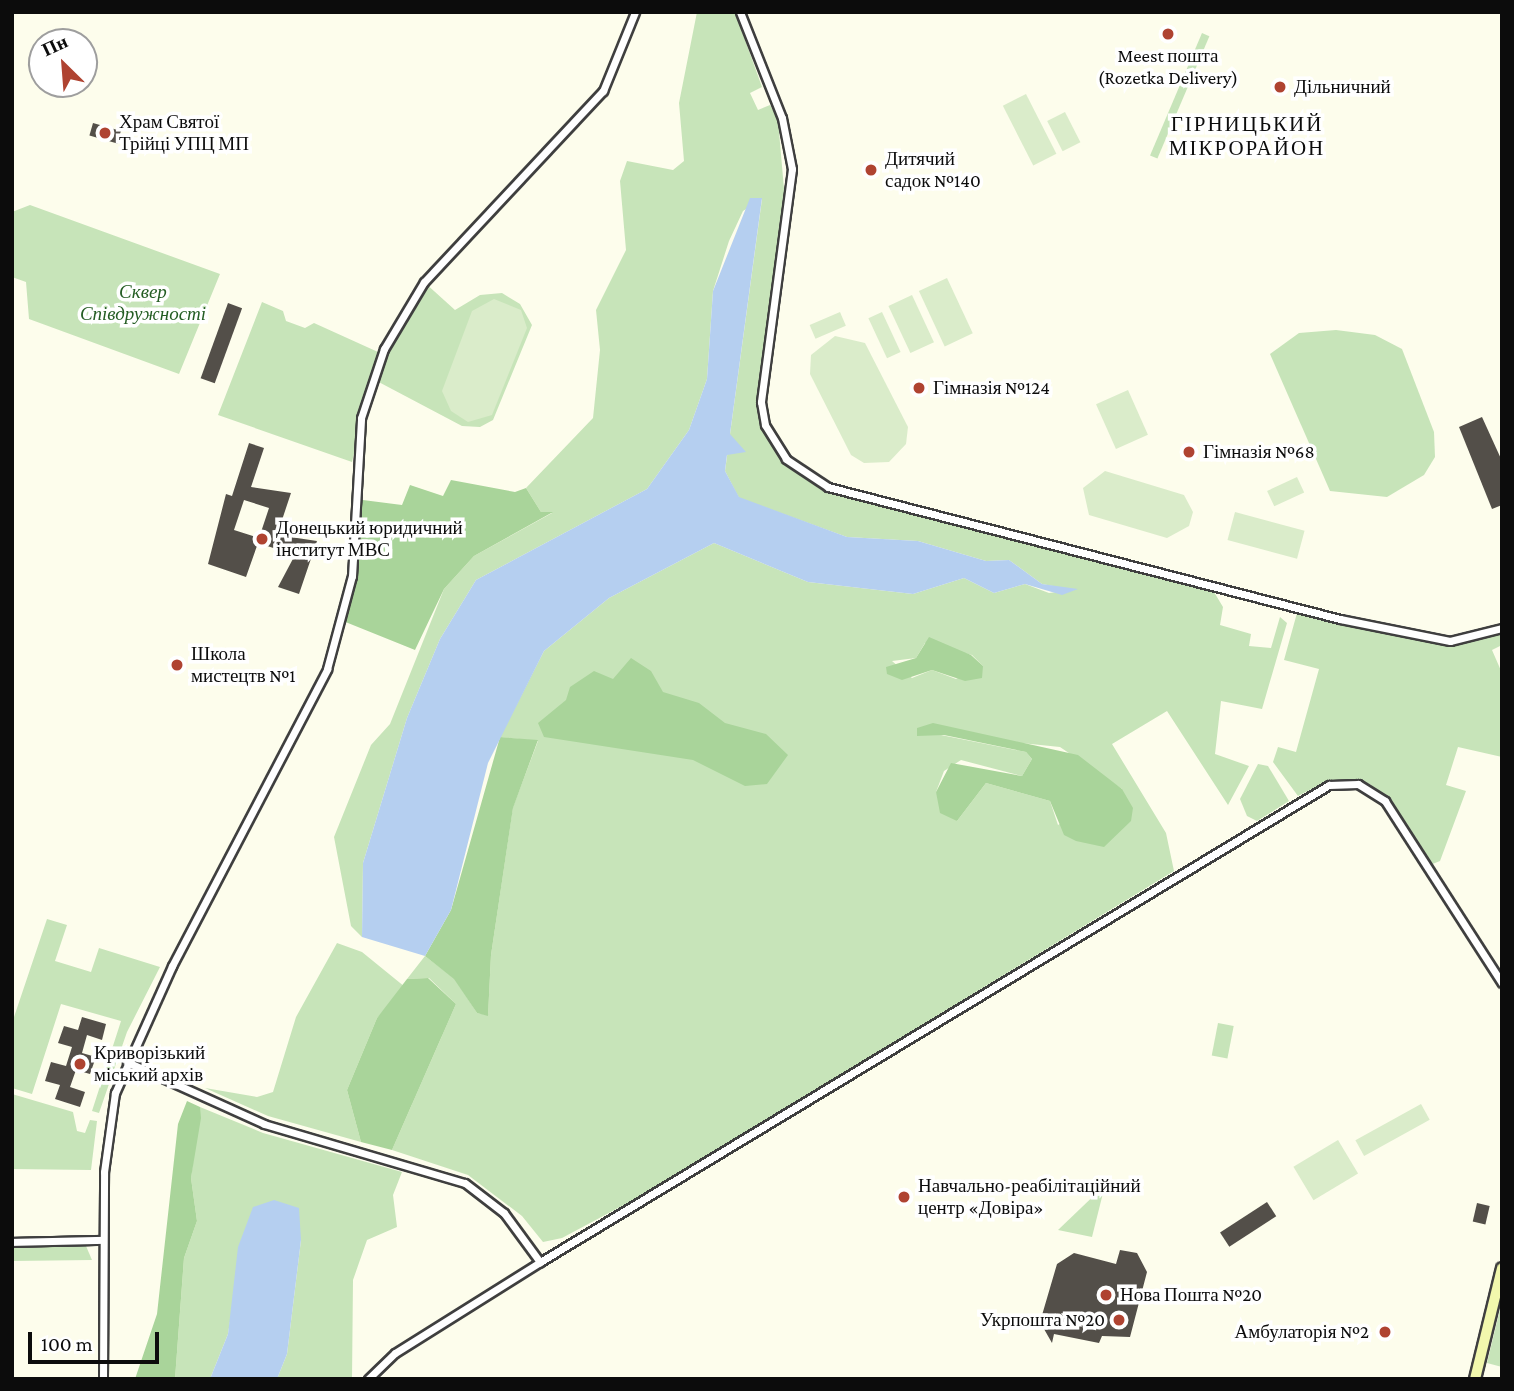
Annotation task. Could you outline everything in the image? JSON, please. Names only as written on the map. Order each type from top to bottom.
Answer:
[{"type":"street","points":[[103,1379],[103,1240],[109,1118],[127,1062],[327,669],[349,598],[361,418],[386,342],[424,282],[603,91],[635,12]]},
{"type":"street","points":[[740,12],[782,118],[792,169],[761,402],[765,425],[786,459],[828,488],[1340,619],[1450,642],[1502,628]]},
{"type":"street","points":[[368,1379],[395,1353],[540,1262],[1329,785],[1358,784],[1385,801],[1502,983]]},
{"type":"street","points":[[127,1062],[264,1124],[465,1183],[504,1213],[540,1262]]},
{"type":"street","points":[[12,1242],[103,1240]]},
{"type":"street","points":[[1475,1379],[1502,1268]]},
{"type":"green space","points":[[697,12],[735,12],[762,87],[750,93],[758,110],[770,105],[778,120],[786,212],[756,403],[783,462],[827,491],[1214,592],[1223,607],[1220,625],[1251,634],[1249,646],[1271,648],[1280,617],[1287,623],[1262,709],[1221,701],[1215,754],[1249,766],[1228,805],[1167,711],[1112,744],[1166,833],[1174,871],[648,1192],[562,1238],[543,1242],[522,1216],[468,1175],[392,1150],[456,1004],[429,978],[407,979],[425,956],[455,979],[477,1013],[488,1015],[491,955],[513,807],[538,741],[500,737],[544,651],[609,598],[714,543],[808,582],[913,594],[964,578],[994,593],[1025,584],[1049,593],[1074,590],[1042,584],[1009,560],[986,561],[918,541],[847,537],[739,498],[725,471],[762,199],[743,211],[729,241],[713,291],[707,379],[689,430],[647,489],[476,580],[440,639],[407,718],[363,863],[362,937],[351,926],[334,837],[371,745],[390,724],[444,589],[474,556],[552,513],[541,512],[526,488],[593,418],[600,350],[596,310],[626,250],[620,181],[627,161],[673,170],[684,161],[679,103]],"holes":[[[925,643],[972,655],[983,666],[956,679],[932,670],[912,678],[892,661],[916,658]],[[936,734],[1060,747],[1122,789],[1058,825],[1050,801],[986,783],[957,821],[936,792],[944,771],[961,760],[1022,776],[1032,759],[1026,752]]]},
{"type":"green space","points":[[1202,33],[1209,36],[1157,159],[1150,155]]},
{"type":"green space","points":[[1026,94],[1056,154],[1033,166],[1003,106]]},
{"type":"green space","points":[[1065,112],[1080,142],[1063,151],[1047,121]]},
{"type":"green space","name":"Сквер Співдружності","points":[[30,205],[220,274],[179,374],[29,319],[26,282],[12,277],[12,212]]},
{"type":"green space","points":[[947,278],[973,333],[945,346],[919,291]]},
{"type":"green space","points":[[424,282],[455,310],[480,295],[502,293],[520,304],[532,325],[493,420],[480,427],[462,426],[373,379],[386,343]]},
{"type":"green space","points":[[912,295],[934,342],[910,353],[888,306]]},
{"type":"green space","points":[[494,299],[521,310],[527,328],[492,415],[468,422],[451,411],[442,391],[472,311]]},
{"type":"green space","points":[[262,302],[283,311],[286,321],[305,328],[314,323],[378,352],[352,462],[218,415]]},
{"type":"green space","points":[[840,312],[846,326],[815,339],[810,325]]},
{"type":"green space","points":[[882,312],[901,352],[887,358],[868,318]]},
{"type":"green space","points":[[1336,330],[1375,335],[1402,349],[1434,432],[1435,457],[1424,475],[1387,497],[1330,491],[1270,354],[1299,333]]},
{"type":"green space","points":[[835,336],[865,343],[908,427],[906,444],[889,462],[864,463],[851,455],[810,374],[811,355]]},
{"type":"green space","points":[[1128,390],[1148,435],[1116,449],[1096,404]]},
{"type":"green space","points":[[1105,471],[1184,495],[1193,512],[1189,526],[1167,538],[1089,515],[1083,488]]},
{"type":"green space","points":[[1297,477],[1304,492],[1274,506],[1267,491]]},
{"type":"green space","points":[[451,480],[515,492],[526,488],[541,512],[553,512],[474,556],[444,589],[415,650],[343,621],[355,499],[402,505],[410,485],[443,496]]},
{"type":"green space","points":[[1235,512],[1305,531],[1297,559],[1227,540]]},
{"type":"green space","points":[[1297,613],[1450,645],[1502,633],[1502,645],[1492,650],[1502,673],[1502,757],[1458,747],[1446,785],[1466,791],[1440,861],[1430,865],[1400,814],[1370,784],[1327,781],[1298,796],[1273,762],[1278,747],[1296,752],[1319,669],[1284,660]]},
{"type":"green space","points":[[929,637],[971,655],[983,666],[982,678],[965,681],[932,670],[902,680],[887,674],[886,667],[916,658]]},
{"type":"green space","points":[[631,658],[651,671],[663,692],[699,703],[725,723],[766,734],[788,755],[767,784],[745,786],[693,760],[544,737],[538,723],[566,700],[570,687],[594,671],[613,679]]},
{"type":"green space","points":[[933,723],[1078,755],[1122,789],[1133,808],[1131,821],[1104,847],[1076,841],[1064,835],[1050,801],[986,783],[957,821],[940,813],[936,792],[951,763],[1022,776],[1032,759],[1026,752],[944,735],[917,736],[917,728]]},
{"type":"green space","points":[[500,737],[538,740],[513,808],[491,955],[488,1016],[477,1013],[454,979],[425,956],[451,910]]},
{"type":"green space","points":[[1258,764],[1268,766],[1289,801],[1257,821],[1247,816],[1240,799]]},
{"type":"green space","points":[[47,919],[67,925],[55,961],[91,972],[99,948],[160,967],[127,1032],[99,1113],[92,1111],[121,1021],[61,1004],[32,1094],[12,1088],[12,1023]]},
{"type":"green space","points":[[337,943],[362,952],[405,987],[377,1018],[347,1090],[361,1142],[268,1116],[205,1088],[257,1097],[273,1092],[296,1017]]},
{"type":"green space","points":[[428,978],[456,1004],[392,1150],[361,1142],[347,1090],[377,1018],[407,979]]},
{"type":"green space","points":[[1218,1023],[1234,1026],[1227,1058],[1212,1055]]},
{"type":"green space","points":[[12,1094],[73,1112],[77,1131],[85,1133],[90,1120],[97,1121],[91,1170],[12,1169]]},
{"type":"green space","points":[[187,1101],[200,1107],[201,1118],[191,1178],[197,1221],[184,1258],[175,1379],[135,1379],[157,1314],[178,1124]]},
{"type":"green space","points":[[1421,1104],[1430,1120],[1364,1156],[1355,1140]]},
{"type":"green space","points":[[200,1107],[263,1133],[402,1172],[393,1195],[397,1227],[367,1240],[353,1280],[352,1379],[277,1379],[287,1354],[301,1240],[244,1233],[228,1334],[210,1379],[175,1379],[184,1258],[197,1221],[191,1178]]},
{"type":"green space","points":[[1338,1140],[1358,1173],[1314,1200],[1293,1167]]},
{"type":"green space","points":[[1105,1185],[1092,1237],[1058,1230]]},
{"type":"green space","points":[[86,1246],[92,1260],[12,1261],[12,1248]]},
{"type":"green space","points":[[1502,1301],[1502,1367],[1487,1363]]},
{"type":"water","points":[[750,198],[762,198],[730,434],[746,452],[727,455],[725,471],[739,497],[847,537],[918,541],[986,561],[1009,560],[1042,584],[1078,589],[1062,595],[1025,584],[994,593],[964,578],[913,594],[808,582],[714,543],[609,598],[544,651],[488,763],[451,910],[425,956],[362,937],[363,863],[407,718],[440,639],[476,580],[647,489],[689,430],[707,379],[713,291]]},
{"type":"water","points":[[274,1200],[299,1208],[301,1240],[287,1354],[277,1379],[210,1379],[228,1334],[238,1247],[253,1207]]},
{"type":"building","name":"Храм Святої Трійці УПЦ МП","points":[[93,123],[121,131],[117,143],[89,135]]},
{"type":"building","points":[[228,303],[242,308],[215,383],[201,378]]},
{"type":"building","points":[[1482,417],[1502,461],[1502,505],[1492,509],[1459,427]]},
{"type":"building","points":[[249,443],[264,448],[251,487],[291,493],[277,535],[317,541],[299,594],[278,587],[295,555],[258,543],[246,577],[208,564],[226,494],[232,496]],"holes":[[[244,500],[269,508],[259,538],[234,530]]]},
{"type":"building","name":"Криворізький міський архів","points":[[82,1017],[106,1024],[102,1040],[87,1035],[82,1053],[96,1057],[90,1074],[76,1070],[70,1087],[85,1092],[80,1107],[55,1099],[60,1085],[45,1081],[51,1062],[66,1066],[72,1047],[58,1043],[64,1026],[78,1030]]},
{"type":"building","points":[[1267,1202],[1276,1216],[1229,1247],[1220,1232]]},
{"type":"building","points":[[1477,1203],[1490,1206],[1485,1224],[1473,1222]]},
{"type":"building","points":[[1120,1250],[1137,1253],[1147,1272],[1130,1337],[1102,1336],[1099,1343],[1054,1334],[1052,1343],[1040,1322],[1057,1264],[1074,1253],[1116,1264]]},
{"type":"place","name":"Meest пошта (Rozetka Delivery)","points":[[1168,34]]},
{"type":"place","name":"Дільничний","points":[[1280,87]]},
{"type":"place","name":"Храм Святої Трійці УПЦ МП","points":[[105,133]]},
{"type":"place","name":"Дитячий садок №140","points":[[871,170]]},
{"type":"place","name":"Гімназія №124","points":[[919,388]]},
{"type":"place","name":"Гімназія №68","points":[[1189,452]]},
{"type":"place","name":"Донецький юридичний інститут МВС","points":[[262,539]]},
{"type":"place","name":"Школа мистецтв №1","points":[[177,665]]},
{"type":"place","name":"Криворізький міський архів","points":[[80,1064]]},
{"type":"place","name":"Навчально-реабілітаційний центр «Довіра»","points":[[904,1197]]},
{"type":"place","name":"Нова Пошта №20","points":[[1106,1295]]},
{"type":"place","name":"Укрпошта №20","points":[[1119,1320]]},
{"type":"place","name":"Амбулаторія №2","points":[[1385,1332]]},
{"type":"district","name":"ГІРНИЦЬКИЙ МІКРОРАЙОН","points":[[1247,136]]}]
